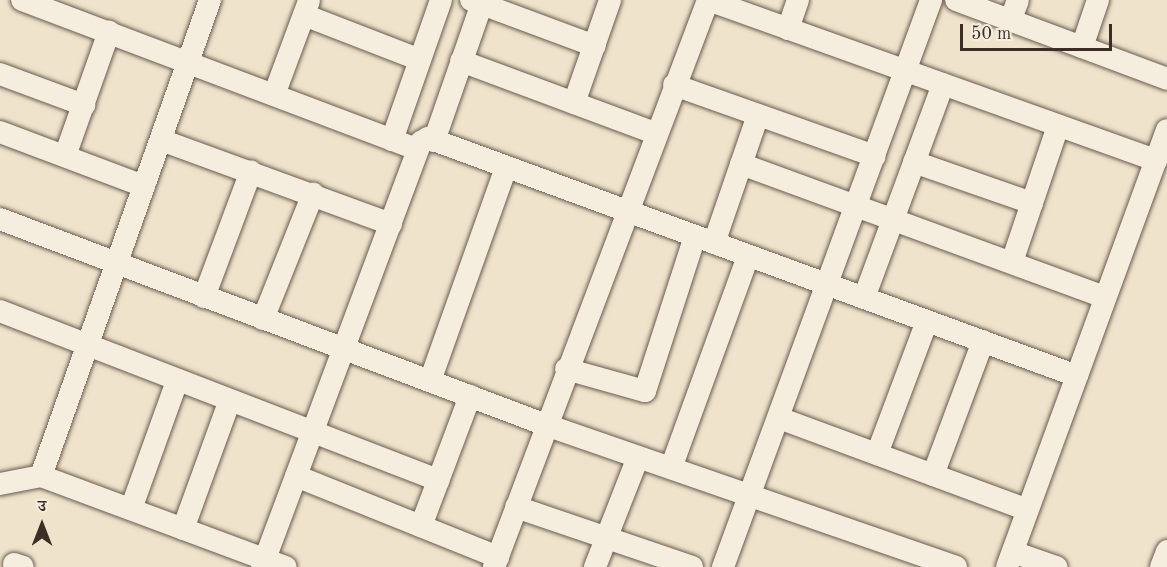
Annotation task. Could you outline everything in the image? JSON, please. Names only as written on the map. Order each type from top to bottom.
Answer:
[{"type":"street","points":[[22,0],[392,140],[426,145],[506,167],[1077,376]]},
{"type":"street","points":[[41,476],[210,0]]},
{"type":"street","points":[[574,103],[610,0]]},
{"type":"street","points":[[296,476],[421,526],[496,562],[624,211],[708,0],[1156,159]]},
{"type":"street","points":[[788,29],[798,0]]},
{"type":"street","points":[[723,567],[829,286],[932,0]]},
{"type":"street","points":[[956,0],[1014,10],[1082,47],[1167,80]]},
{"type":"street","points":[[1082,47],[1098,0]]},
{"type":"street","points":[[392,140],[438,1]]},
{"type":"street","points":[[263,563],[391,224],[461,61],[479,1],[595,46]]},
{"type":"street","points":[[274,95],[307,7],[420,60]]},
{"type":"street","points":[[65,156],[110,32]]},
{"type":"street","points":[[461,61],[655,133]]},
{"type":"street","points":[[0,74],[84,105]]},
{"type":"street","points":[[864,298],[943,84]]},
{"type":"street","points":[[674,85],[875,156]]},
{"type":"street","points":[[566,369],[645,391],[704,240],[741,164],[758,115]]},
{"type":"street","points":[[1012,262],[1058,126]]},
{"type":"street","points":[[1056,567],[1010,559],[1167,130]]},
{"type":"street","points":[[0,132],[144,186]]},
{"type":"street","points":[[161,140],[391,224]]},
{"type":"street","points":[[914,162],[1032,203]]},
{"type":"street","points":[[741,164],[1105,297]]},
{"type":"street","points":[[430,381],[506,167]]},
{"type":"street","points":[[204,297],[251,171]]},
{"type":"street","points":[[263,319],[313,194]]},
{"type":"street","points":[[0,219],[546,425],[750,495],[902,558],[956,567]]},
{"type":"street","points":[[671,468],[748,256]]},
{"type":"street","points":[[0,310],[90,343],[177,381],[439,480]]},
{"type":"street","points":[[877,454],[927,321]]},
{"type":"street","points":[[933,475],[983,341]]},
{"type":"street","points":[[130,509],[177,381]]},
{"type":"street","points":[[421,526],[470,396]]},
{"type":"street","points":[[183,529],[231,400]]},
{"type":"street","points":[[779,418],[1028,510]]},
{"type":"street","points":[[595,567],[638,457]]},
{"type":"street","points":[[0,484],[41,476],[183,529],[263,563],[286,567]]},
{"type":"street","points":[[516,507],[692,567]]},
{"type":"street","points":[[1161,567],[1167,551]]}]
